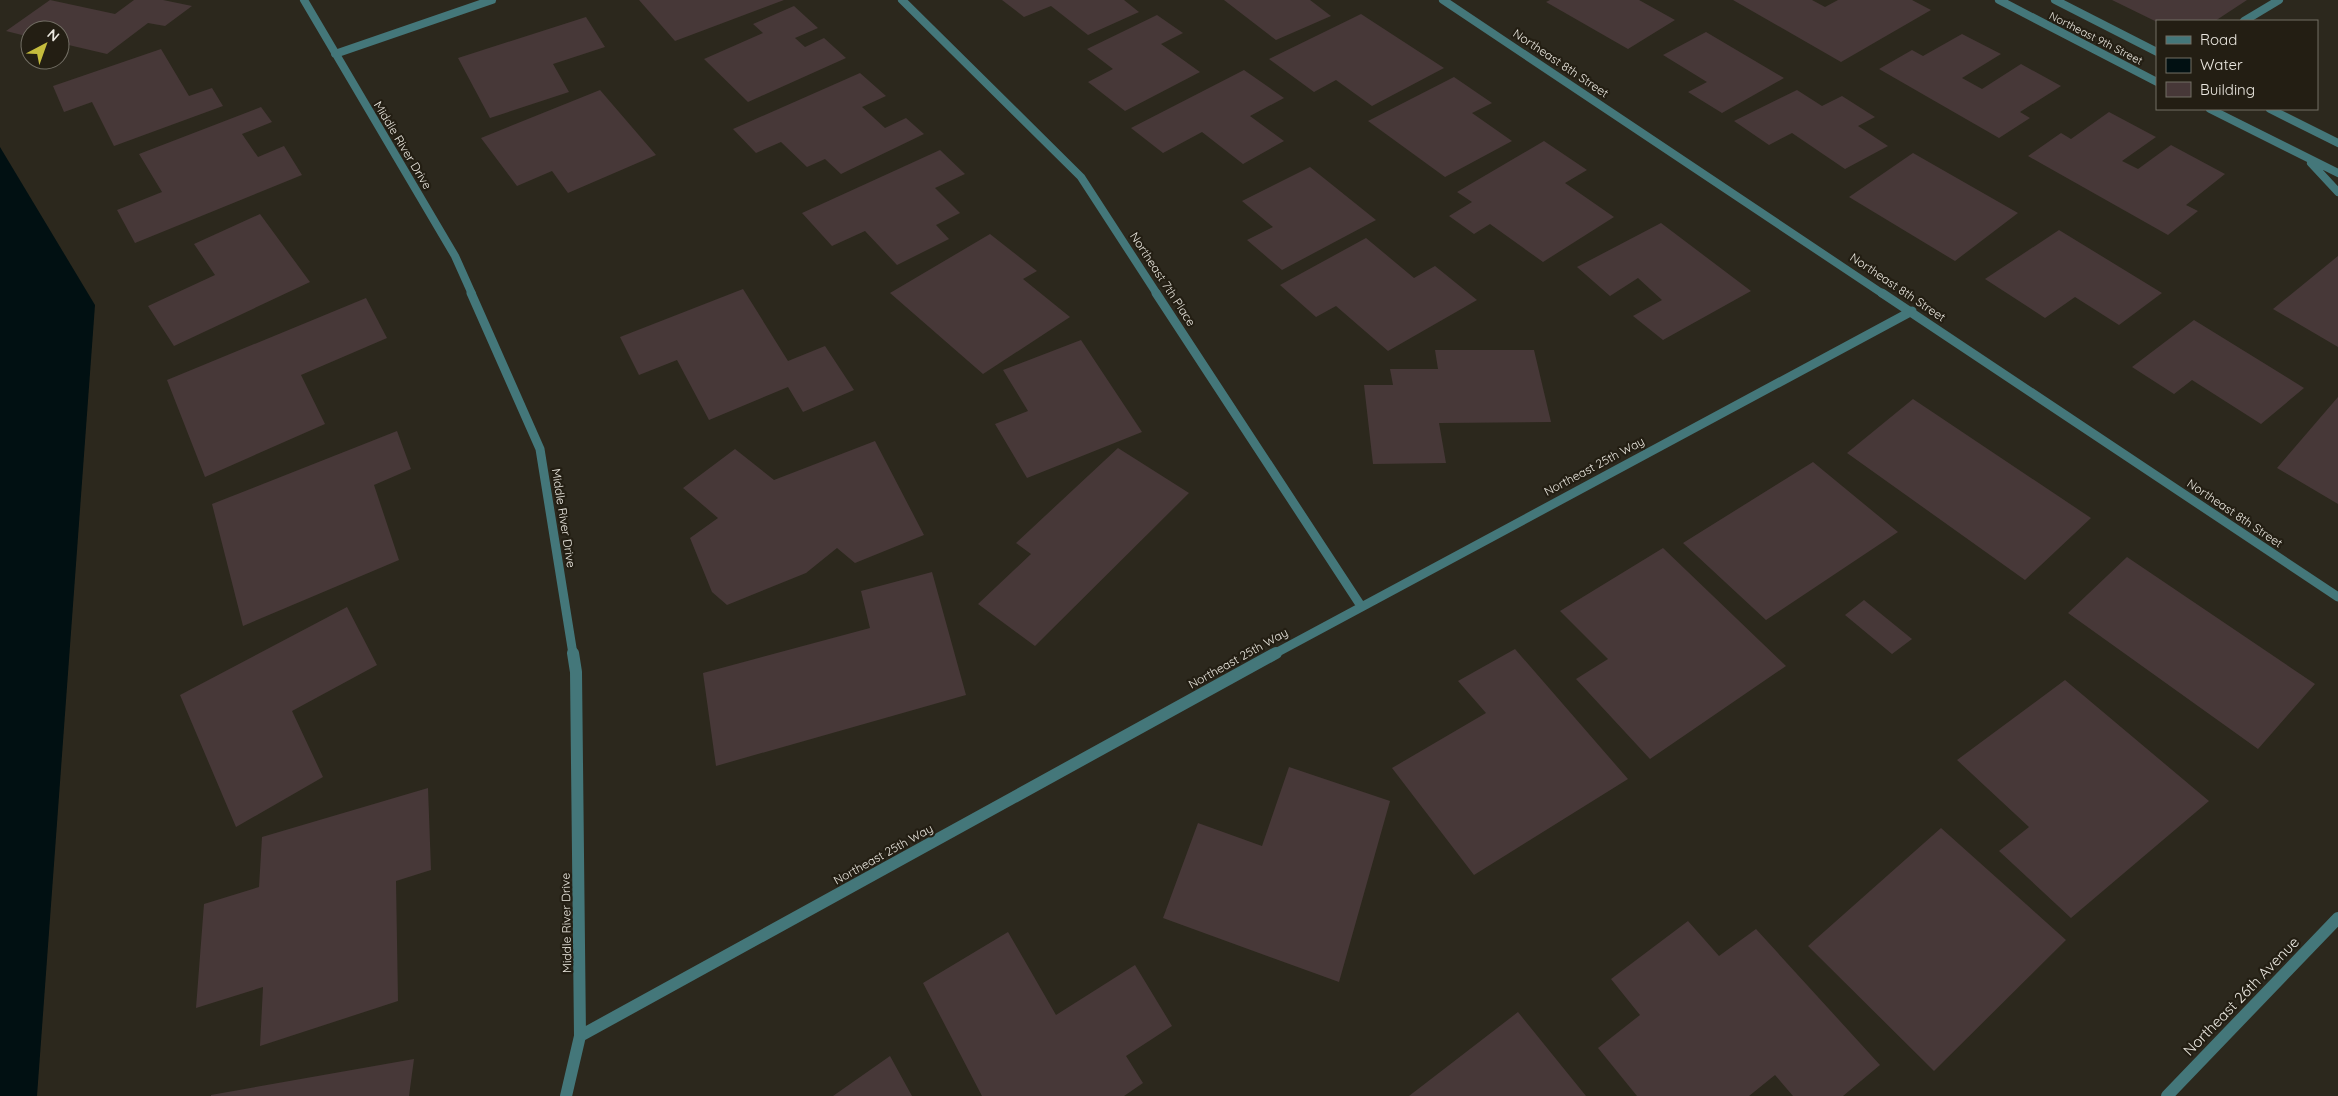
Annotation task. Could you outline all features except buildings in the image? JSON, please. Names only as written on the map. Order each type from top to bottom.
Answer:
[{"type":"street","name":"Middle River Drive","points":[[304,0],[455,256],[540,449],[576,672],[580,1036],[566,1096]]},
{"type":"street","points":[[335,54],[492,0]]},
{"type":"street","name":"Northeast 7th Place","points":[[902,0],[1081,177],[1362,606]]},
{"type":"street","name":"Northeast 8th Street","points":[[1443,0],[1912,311],[2338,597]]},
{"type":"street","name":"Northeast 9th Street","points":[[1999,0],[2155,78]]},
{"type":"street","name":"Northeast 9th Street","points":[[2055,0],[2156,51]]},
{"type":"street","points":[[2246,20],[2278,0]]},
{"type":"street","points":[[2212,110],[2338,173]]},
{"type":"street","points":[[2272,110],[2338,143]]},
{"type":"street","points":[[2305,157],[2338,192]]},
{"type":"street","name":"Northeast 25th Way","points":[[580,1036],[1362,606],[1912,311]]},
{"type":"street","name":"Northeast 26th Avenue","points":[[2167,1096],[2338,918]]},
{"type":"water","points":[[0,147],[95,305],[37,1096],[0,1096]]}]
